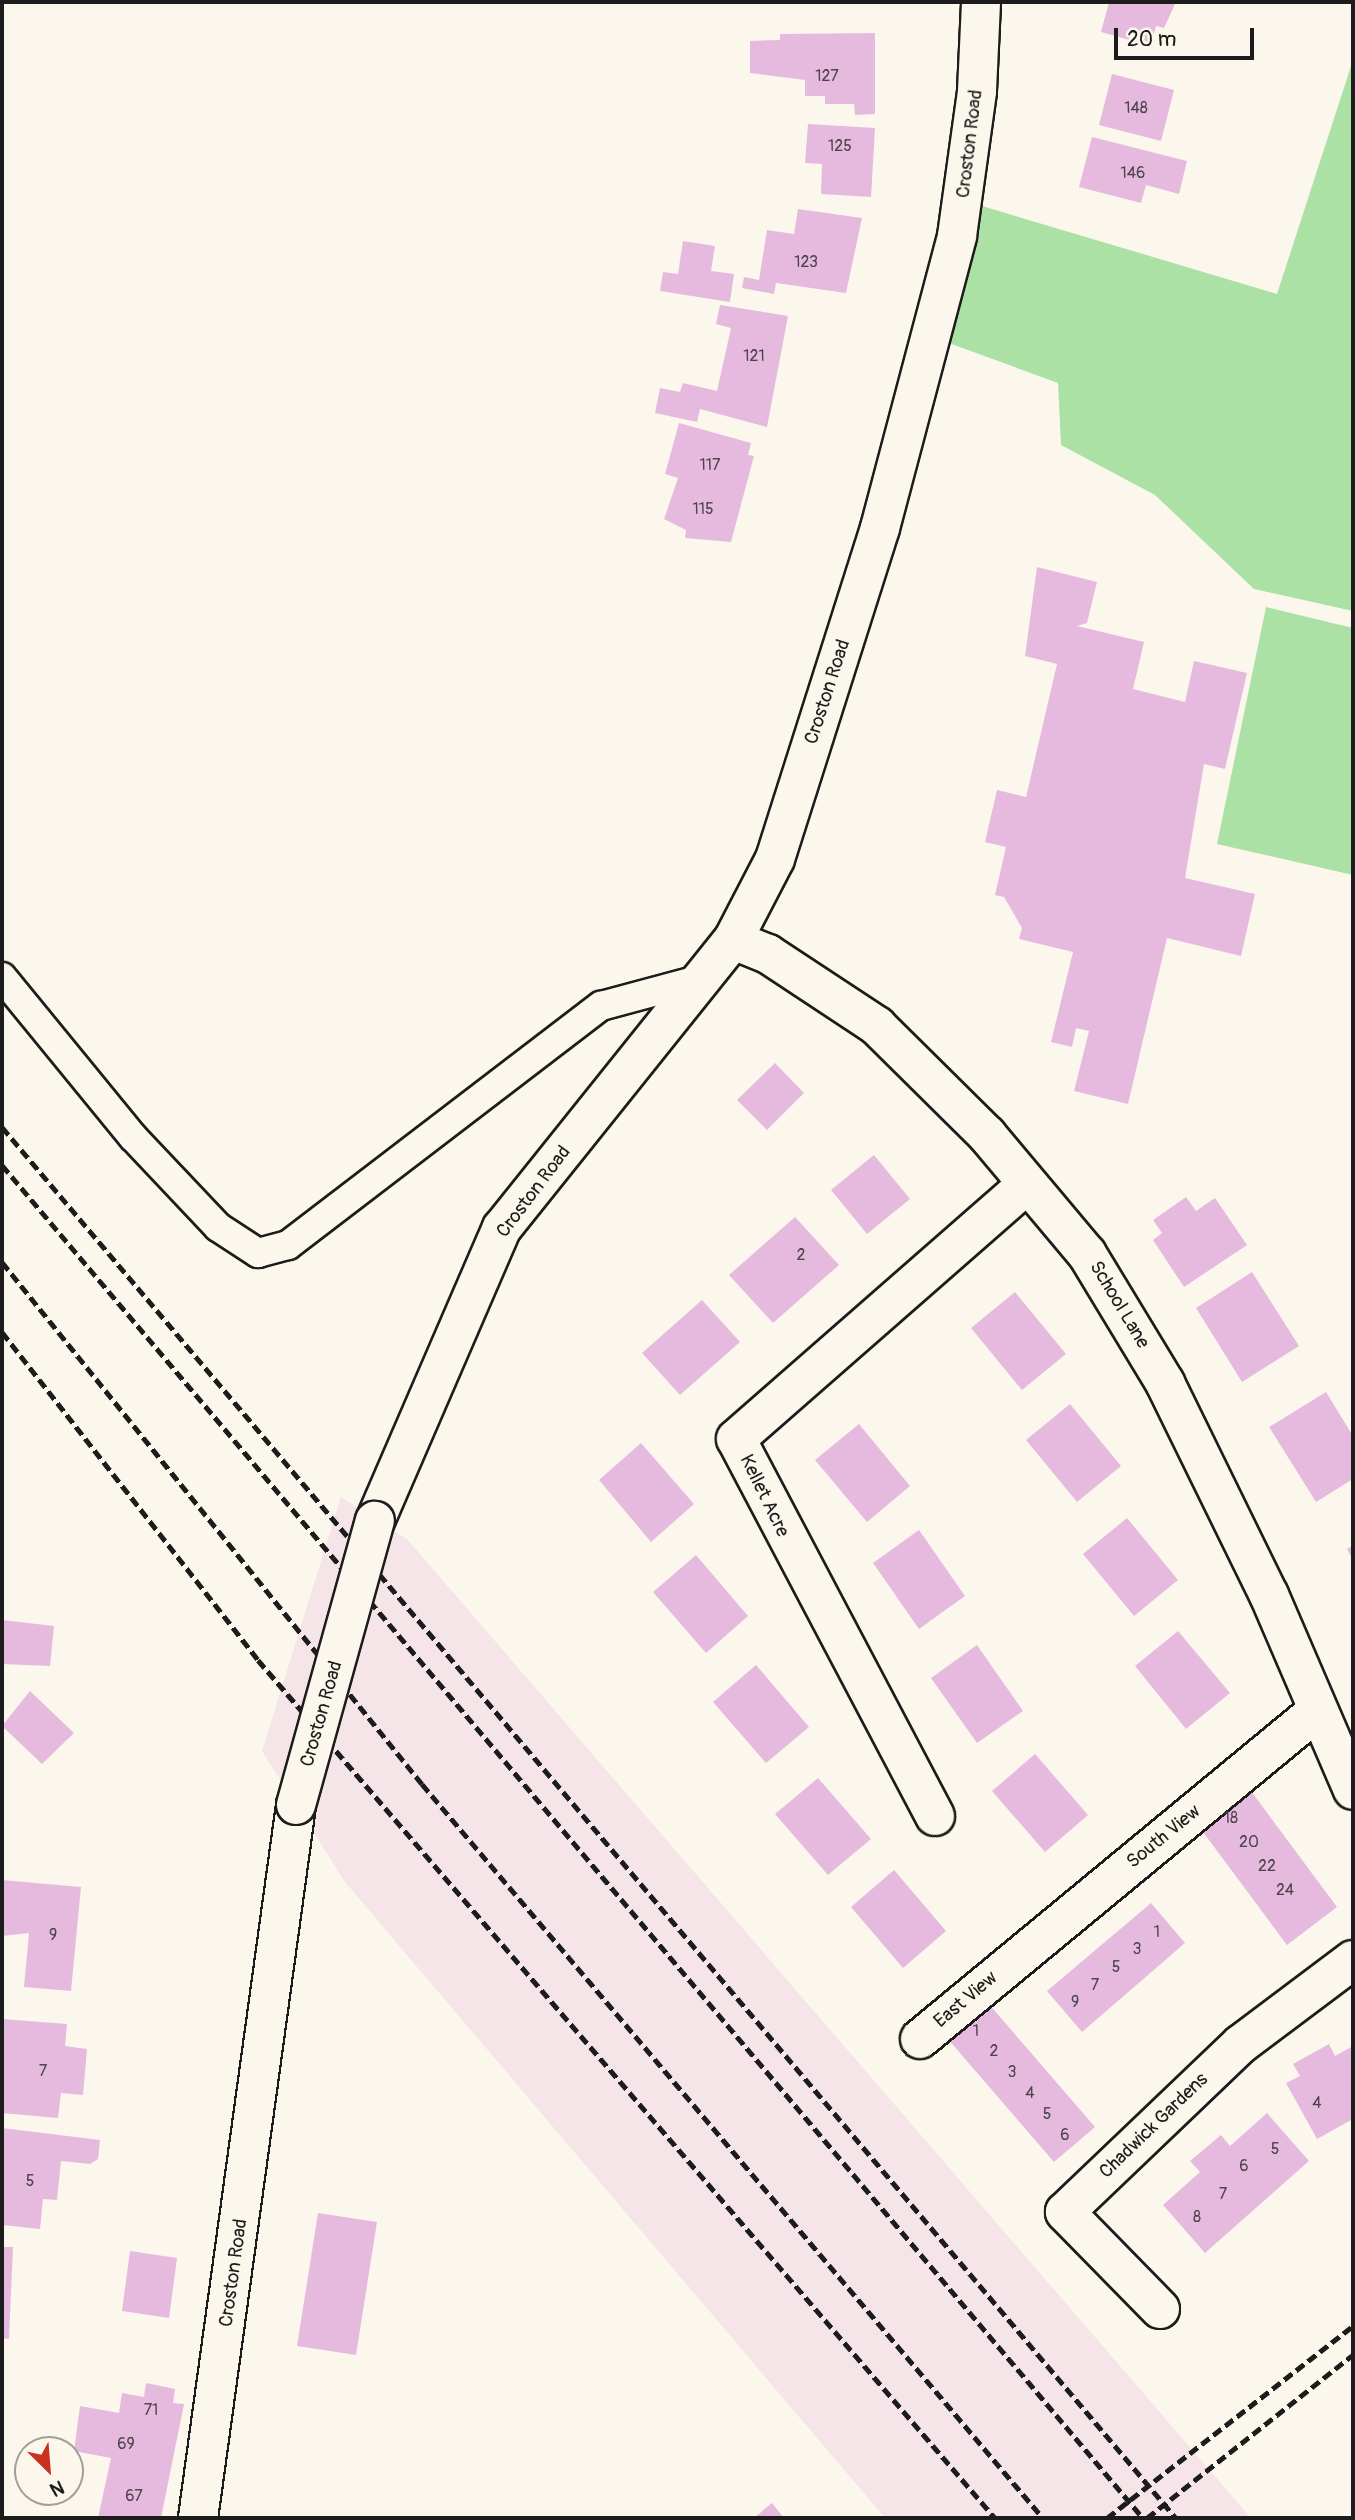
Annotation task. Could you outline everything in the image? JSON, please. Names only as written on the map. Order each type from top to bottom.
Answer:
[{"type":"street","name":"Croston Road","points":[[198,2518],[296,1805],[375,1521],[502,1228],[733,940],[779,846],[880,528],[957,236],[977,91],[981,2]]},
{"type":"street","name":"School Lane","points":[[733,940],[768,954],[877,1026],[986,1135],[1025,1186],[1087,1254],[1165,1382],[1269,1595],[1353,1790]]},
{"type":"street","name":"Kellet Acre","points":[[935,1816],[736,1439],[1025,1186]]},
{"type":"street","name":"South View","points":[[1012,1962],[1317,1711]]},
{"type":"street","name":"Chadwick Gardens","points":[[1160,2309],[1065,2211],[1241,2044],[1353,1961]]},
{"type":"street","name":"East View","points":[[920,2039],[1012,1962]]},
{"type":"lane","points":[[2,977],[133,1137],[218,1227],[258,1253],[288,1245],[601,1006],[701,979]]},
{"type":"shaded area","points":[[341,1497],[407,1539],[1251,2518],[885,2518],[345,1882],[262,1751]]},
{"type":"green space","points":[[1353,60],[1353,611],[1254,589],[1155,495],[1061,445],[1058,383],[946,342],[972,203],[1277,294]]},
{"type":"green space","points":[[1266,607],[1353,628],[1353,875],[1217,844]]},
{"type":"building","points":[[1109,2],[1176,2],[1164,28],[1156,26],[1151,46],[1101,32]]},
{"type":"building","points":[[875,33],[875,114],[855,115],[854,104],[825,104],[825,96],[805,96],[805,80],[750,73],[750,41],[780,40],[780,34]]},
{"type":"building","points":[[1112,74],[1174,90],[1161,141],[1099,125]]},
{"type":"building","points":[[808,124],[875,128],[871,197],[821,194],[822,164],[805,163]]},
{"type":"building","points":[[1092,137],[1187,161],[1179,194],[1146,185],[1141,203],[1079,187]]},
{"type":"building","points":[[798,209],[862,218],[846,293],[776,283],[774,294],[742,288],[744,277],[759,280],[767,230],[794,234]]},
{"type":"building","points":[[683,241],[715,246],[711,271],[734,274],[730,302],[660,291],[663,272],[678,274]]},
{"type":"building","points":[[720,305],[788,316],[767,427],[700,409],[697,422],[655,413],[660,388],[680,392],[683,383],[717,391],[731,328],[716,324]]},
{"type":"building","points":[[679,423],[751,443],[748,455],[754,456],[731,542],[685,538],[686,530],[664,519],[678,478],[665,474]]},
{"type":"building","points":[[1037,567],[1097,582],[1087,623],[1077,626],[1144,642],[1133,689],[1185,702],[1194,661],[1247,673],[1225,769],[1204,764],[1185,878],[1255,894],[1241,956],[1167,938],[1128,1104],[1074,1091],[1089,1031],[1076,1028],[1072,1047],[1051,1042],[1073,952],[1019,939],[1022,928],[1004,897],[995,895],[1006,847],[985,842],[997,790],[1026,797],[1057,664],[1025,656]]},
{"type":"building","points":[[775,1063],[804,1093],[767,1130],[737,1100]]},
{"type":"building","points":[[874,1155],[910,1199],[867,1234],[831,1190]]},
{"type":"building","points":[[1186,1197],[1196,1211],[1215,1198],[1247,1245],[1184,1287],[1153,1240],[1162,1233],[1153,1220]]},
{"type":"building","points":[[795,1217],[839,1265],[773,1323],[729,1275]]},
{"type":"building","points":[[1252,1272],[1299,1346],[1242,1382],[1196,1308]]},
{"type":"building","points":[[1015,1292],[1066,1354],[1022,1390],[971,1328]]},
{"type":"building","points":[[702,1300],[740,1342],[680,1395],[642,1353]]},
{"type":"building","points":[[1326,1392],[1353,1436],[1353,1479],[1316,1502],[1269,1427]]},
{"type":"building","points":[[1070,1404],[1121,1466],[1077,1502],[1026,1440]]},
{"type":"building","points":[[859,1424],[910,1486],[867,1522],[815,1460]]},
{"type":"building","points":[[641,1443],[694,1504],[651,1542],[599,1480]]},
{"type":"building","points":[[1127,1518],[1178,1580],[1134,1616],[1083,1554]]},
{"type":"building","points":[[919,1530],[965,1596],[919,1629],[873,1563]]},
{"type":"building","points":[[1353,1545],[1353,1560],[1347,1549]]},
{"type":"building","points":[[696,1555],[748,1616],[706,1653],[653,1592]]},
{"type":"building","points":[[2,1620],[54,1626],[50,1666],[2,1664]]},
{"type":"building","points":[[1178,1631],[1230,1693],[1186,1729],[1135,1666]]},
{"type":"building","points":[[977,1645],[1023,1711],[977,1743],[931,1678]]},
{"type":"building","points":[[756,1665],[809,1727],[766,1763],[713,1702]]},
{"type":"building","points":[[30,1691],[74,1733],[42,1764],[2,1726]]},
{"type":"building","points":[[1035,1754],[1088,1815],[1045,1852],[992,1791]]},
{"type":"building","points":[[818,1778],[871,1839],[828,1875],[775,1814]]},
{"type":"building","points":[[1248,1787],[1337,1907],[1287,1945],[1197,1824]]},
{"type":"building","points":[[894,1870],[946,1931],[903,1968],[851,1907]]},
{"type":"building","points":[[2,1880],[81,1887],[71,1991],[24,1987],[29,1933],[2,1936]]},
{"type":"building","points":[[1151,1903],[1185,1943],[1082,2032],[1047,1991]]},
{"type":"building","points":[[988,2003],[1095,2127],[1054,2162],[947,2038]]},
{"type":"building","points":[[2,2019],[67,2024],[65,2046],[87,2049],[83,2095],[61,2093],[58,2118],[2,2113]]},
{"type":"building","points":[[1329,2044],[1335,2056],[1353,2046],[1353,2119],[1317,2139],[1286,2083],[1300,2076],[1293,2064]]},
{"type":"building","points":[[1267,2113],[1309,2161],[1205,2253],[1163,2205],[1200,2172],[1190,2161],[1221,2135],[1230,2146]]},
{"type":"building","points":[[2,2128],[100,2140],[98,2159],[90,2164],[61,2161],[57,2200],[43,2199],[40,2229],[2,2225]]},
{"type":"building","points":[[318,2213],[377,2222],[356,2355],[297,2346]]},
{"type":"building","points":[[2,2247],[13,2247],[9,2339],[2,2338]]},
{"type":"building","points":[[130,2251],[177,2258],[169,2318],[122,2311]]},
{"type":"building","points":[[146,2383],[175,2389],[173,2403],[184,2404],[161,2518],[98,2518],[111,2458],[84,2453],[84,2436],[76,2436],[80,2406],[119,2413],[122,2393],[144,2397]]},
{"type":"building","points":[[772,2503],[784,2518],[754,2518]]},
{"type":"railway","points":[[2,1127],[1176,2518]]},
{"type":"railway","points":[[2,1165],[1143,2518]]},
{"type":"railway","points":[[2,1262],[422,1784],[1043,2518]]},
{"type":"railway","points":[[2,1332],[258,1660],[995,2518]]},
{"type":"railway","points":[[1107,2518],[1353,2326]]},
{"type":"railway","points":[[1147,2518],[1353,2355]]}]
